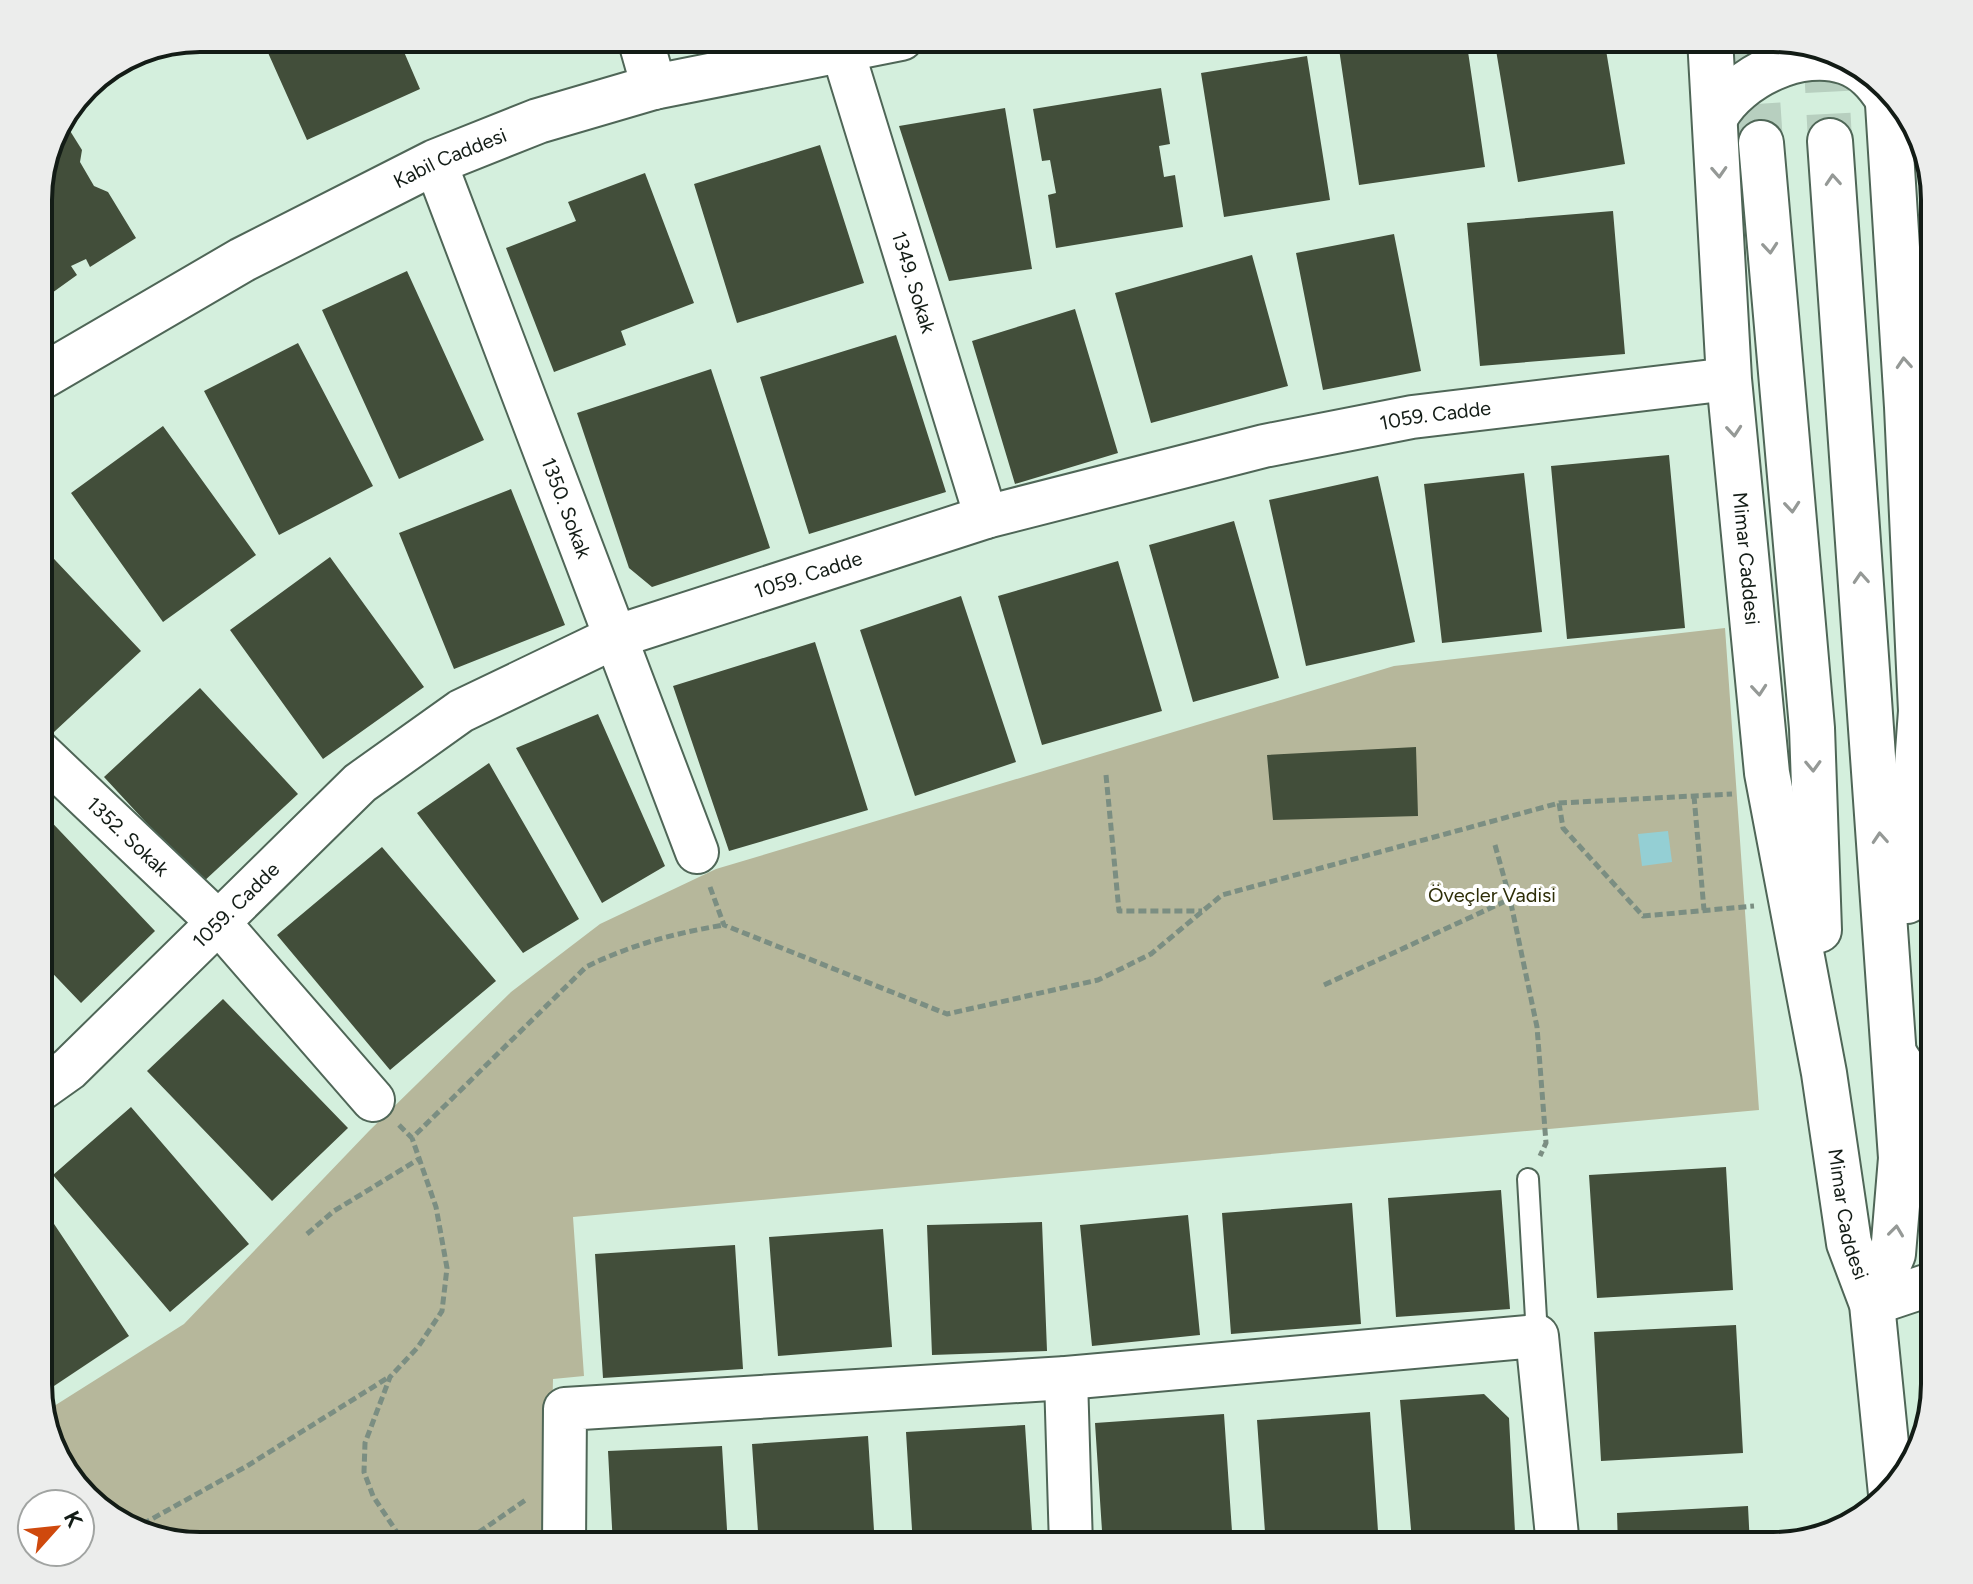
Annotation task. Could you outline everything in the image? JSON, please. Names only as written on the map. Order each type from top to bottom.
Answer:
[{"type":"main road","points":[[644,52],[654,87]]},
{"type":"main road","name":"Kabil Caddesi","points":[[52,371],[242,260],[435,162],[538,121],[654,87],[827,52]]},
{"type":"main road","name":"Mimar Caddesi","points":[[1711,52],[1729,379],[1770,792],[1824,1073],[1849,1243],[1872,1304],[1889,1475]]},
{"type":"main road","points":[[1716,116],[1731,95],[1753,79],[1781,66],[1817,59]]},
{"type":"main road","name":"Mimar Caddesi","points":[[1888,107],[1907,407],[1921,711],[1896,1055]]},
{"type":"main road","name":"Mimar Caddesi","points":[[1830,141],[1901,1158],[1899,1213],[1893,1254],[1872,1304]]},
{"type":"main road","name":"Mimar Caddesi","points":[[1761,143],[1812,728],[1824,1073]]},
{"type":"street","name":"1349. Sokak","points":[[843,52],[986,517]]},
{"type":"street","name":"1350. Sokak","points":[[435,162],[697,852]]},
{"type":"street","name":"1059. Cadde","points":[[52,1081],[69,1069],[360,783],[461,711],[615,637],[986,517],[1264,446],[1412,417],[1729,379]]},
{"type":"street","name":"1352. Sokak","points":[[52,764],[219,923],[373,1100]]},
{"type":"street","points":[[1896,1055],[1921,1093]]},
{"type":"street","points":[[1872,1304],[1921,1288]]},
{"type":"street","points":[[564,1532],[565,1409],[1066,1378],[1537,1336],[1557,1532]]},
{"type":"street","points":[[1066,1378],[1071,1532]]},
{"type":"lane","points":[[1528,1179],[1537,1336]]},
{"type":"path","points":[[1106,775],[1119,911],[1203,911]]},
{"type":"path","points":[[412,1138],[586,967],[618,951],[671,934],[724,925],[947,1014],[1098,980],[1151,954],[1222,895],[1559,803],[1770,792]]},
{"type":"path","points":[[1694,796],[1704,910]]},
{"type":"path","points":[[1559,803],[1563,828],[1643,916],[1792,902]]},
{"type":"path","points":[[1495,845],[1510,899],[1537,1027],[1546,1143]]},
{"type":"path","points":[[697,852],[724,925]]},
{"type":"path","points":[[1324,985],[1510,899]]},
{"type":"path","points":[[146,1522],[247,1466],[390,1377],[418,1347],[442,1311],[447,1268],[436,1207],[412,1138],[373,1100]]},
{"type":"path","points":[[307,1234],[334,1211],[419,1159]]},
{"type":"path","points":[[390,1377],[365,1443],[364,1472],[373,1496],[397,1532]]},
{"type":"path","points":[[479,1532],[564,1472]]},
{"type":"green space","name":"Öveçler Vadisi","points":[[1725,628],[1759,1110],[573,1217],[584,1376],[553,1379],[549,1532],[190,1532],[143,1521],[96,1490],[67,1449],[54,1406],[184,1324],[369,1131],[511,992],[600,924],[716,869],[1394,666]]},
{"type":"water","points":[[1668,831],[1672,862],[1642,866],[1638,834]]},
{"type":"building","points":[[268,52],[404,52],[420,89],[307,140]]},
{"type":"building","points":[[1339,52],[1468,52],[1485,167],[1359,185]]},
{"type":"building","points":[[1496,52],[1606,52],[1625,164],[1518,182]]},
{"type":"building","points":[[1307,56],[1330,200],[1224,217],[1201,73]]},
{"type":"building","points":[[1161,88],[1170,144],[1159,146],[1164,177],[1175,175],[1183,227],[1056,248],[1048,195],[1056,193],[1050,160],[1042,161],[1033,109]]},
{"type":"building","points":[[1005,108],[1032,269],[949,281],[899,126]]},
{"type":"building","points":[[70,130],[82,150],[80,162],[94,186],[108,192],[136,238],[90,267],[86,259],[71,266],[77,275],[52,293],[52,190],[57,162]]},
{"type":"building","points":[[820,145],[864,283],[737,323],[694,184]]},
{"type":"building","points":[[645,173],[694,303],[621,331],[626,345],[554,372],[506,248],[576,221],[568,202]]},
{"type":"building","points":[[1613,211],[1625,354],[1480,366],[1467,223]]},
{"type":"building","points":[[1394,234],[1421,371],[1323,390],[1296,253]]},
{"type":"building","points":[[1252,255],[1288,386],[1151,423],[1115,293]]},
{"type":"building","points":[[407,271],[484,440],[399,479],[322,310]]},
{"type":"building","points":[[1075,309],[1118,453],[1015,484],[972,341]]},
{"type":"building","points":[[896,335],[946,492],[809,534],[760,377]]},
{"type":"building","points":[[298,343],[373,486],[279,535],[204,391]]},
{"type":"building","points":[[711,369],[770,548],[652,587],[629,568],[577,413]]},
{"type":"building","points":[[163,426],[256,555],[163,622],[71,493]]},
{"type":"building","points":[[1669,455],[1685,628],[1567,639],[1551,466]]},
{"type":"building","points":[[1524,473],[1542,632],[1442,643],[1424,484]]},
{"type":"building","points":[[1378,476],[1415,642],[1306,666],[1269,500]]},
{"type":"building","points":[[511,489],[565,625],[454,669],[399,533]]},
{"type":"building","points":[[1234,521],[1279,678],[1193,702],[1149,545]]},
{"type":"building","points":[[52,557],[141,651],[54,732],[52,730]]},
{"type":"building","points":[[330,557],[424,687],[323,759],[230,630]]},
{"type":"building","points":[[1118,561],[1162,711],[1042,745],[998,596]]},
{"type":"building","points":[[961,596],[1016,762],[915,796],[860,630]]},
{"type":"building","points":[[815,642],[868,810],[729,851],[673,686]]},
{"type":"building","points":[[200,688],[298,794],[202,883],[104,777]]},
{"type":"building","points":[[598,714],[665,866],[602,903],[516,748]]},
{"type":"building","points":[[1416,747],[1418,816],[1273,820],[1267,755]]},
{"type":"building","points":[[489,763],[579,919],[523,953],[417,813]]},
{"type":"building","points":[[52,823],[155,931],[81,1003],[52,973]]},
{"type":"building","points":[[382,847],[496,981],[390,1070],[277,935]]},
{"type":"building","points":[[223,999],[348,1128],[272,1201],[147,1071]]},
{"type":"building","points":[[131,1107],[249,1244],[170,1312],[53,1175]]},
{"type":"building","points":[[1726,1167],[1733,1290],[1597,1298],[1589,1175]]},
{"type":"building","points":[[1501,1190],[1510,1309],[1396,1317],[1388,1198]]},
{"type":"building","points":[[1352,1203],[1361,1324],[1231,1334],[1222,1213]]},
{"type":"building","points":[[1188,1215],[1200,1335],[1092,1346],[1080,1225]]},
{"type":"building","points":[[52,1221],[129,1336],[52,1387]]},
{"type":"building","points":[[1042,1222],[1047,1351],[932,1355],[927,1225]]},
{"type":"building","points":[[883,1229],[892,1347],[778,1356],[769,1237]]},
{"type":"building","points":[[735,1245],[743,1369],[603,1378],[595,1254]]},
{"type":"building","points":[[1736,1325],[1743,1453],[1601,1461],[1594,1332]]},
{"type":"building","points":[[1484,1394],[1509,1418],[1515,1532],[1411,1532],[1400,1400]]},
{"type":"building","points":[[1370,1412],[1378,1532],[1265,1532],[1257,1420]]},
{"type":"building","points":[[1224,1414],[1232,1532],[1102,1532],[1095,1423]]},
{"type":"building","points":[[1025,1425],[1032,1532],[912,1532],[906,1432]]},
{"type":"building","points":[[868,1436],[874,1532],[758,1532],[752,1444]]},
{"type":"building","points":[[722,1446],[727,1532],[612,1532],[608,1451]]},
{"type":"building","points":[[1748,1506],[1749,1532],[1618,1532],[1617,1513]]},
{"type":"tunnel","points":[[1755,52],[1761,143]]},
{"type":"tunnel","points":[[1826,62],[1830,141]]}]
